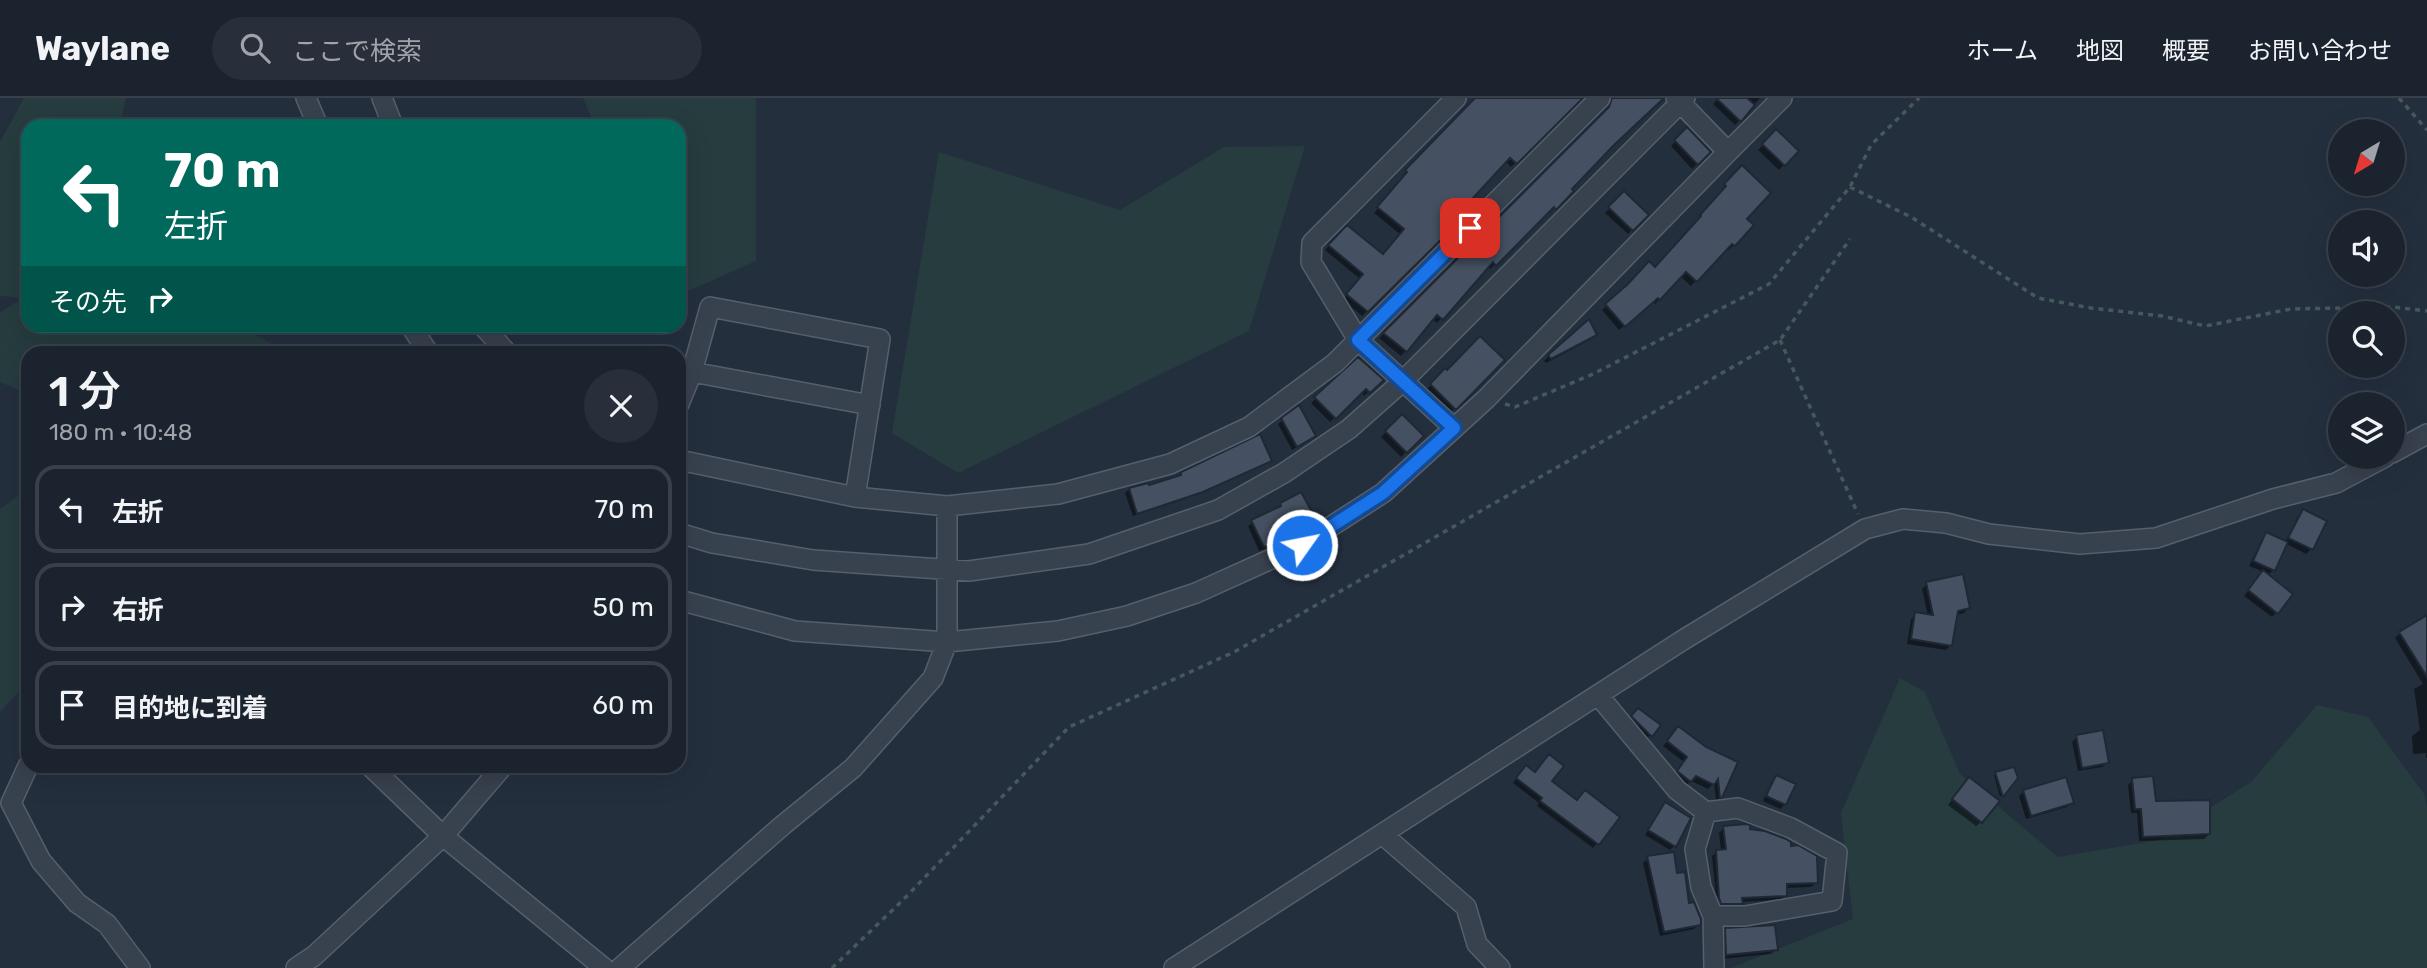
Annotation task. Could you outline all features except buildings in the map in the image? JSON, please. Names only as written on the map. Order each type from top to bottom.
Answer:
[{"type":"street","points":[[306,98],[315,119]]},
{"type":"street","points":[[382,98],[390,119]]},
{"type":"street","points":[[1454,428],[1358,340],[1311,262],[1312,243],[1456,98]]},
{"type":"street","points":[[686,461],[855,497],[947,506],[1058,494],[1170,464],[1249,427],[1335,363],[1600,98]]},
{"type":"street","points":[[686,602],[795,631],[947,642],[1058,631],[1127,616],[1196,593],[1314,538],[1383,493],[1486,399],[1782,98]]},
{"type":"street","points":[[686,535],[712,543],[800,558],[969,571],[1089,554],[1218,510],[1284,473],[1349,429],[1402,382],[1681,99],[1728,152]]},
{"type":"street","points":[[686,387],[710,307],[880,339],[855,497]]},
{"type":"street","points":[[692,372],[870,405]]},
{"type":"street","points":[[2405,446],[2427,434]]},
{"type":"street","points":[[1174,968],[1598,695],[1865,529],[1903,519],[1946,523],[1989,534],[2080,544],[2156,538],[2273,499],[2336,483],[2362,469]]},
{"type":"street","points":[[620,968],[783,825],[853,768],[933,678],[947,642],[947,506]]},
{"type":"street","points":[[1598,695],[1677,790],[1706,812],[1738,808],[1791,828],[1837,853],[1832,901],[1745,916],[1713,916]]},
{"type":"street","points":[[25,773],[11,803],[41,860],[77,903],[107,924],[140,968]]},
{"type":"street","points":[[377,773],[443,836],[604,968]]},
{"type":"street","points":[[296,968],[314,956],[443,836],[497,773]]},
{"type":"street","points":[[1706,812],[1695,849],[1701,887],[1713,916],[1714,968]]},
{"type":"street","points":[[1382,834],[1466,907],[1477,944],[1500,968]]},
{"type":"path","points":[[1486,399],[1515,407],[1594,373],[1769,284],[1850,187],[1871,145],[1919,98]]},
{"type":"path","points":[[2399,98],[2427,130]]},
{"type":"path","points":[[1850,187],[1911,217],[2038,298],[2205,326],[2291,309],[2393,307],[2427,311]]},
{"type":"path","points":[[832,968],[904,899],[1069,727],[1234,652],[1780,340],[1850,239]]},
{"type":"path","points":[[1780,340],[1865,529]]},
{"type":"green space","points":[[24,98],[126,98],[122,119],[21,119],[21,298],[0,296],[0,142]]},
{"type":"green space","points":[[583,98],[756,98],[756,261],[686,292],[686,119],[592,119]]},
{"type":"green space","points":[[1305,146],[1249,331],[958,473],[892,433],[939,152],[1120,210],[1224,147]]},
{"type":"green space","points":[[21,300],[21,333],[252,333],[272,346],[21,346],[21,391],[0,382],[0,312]]},
{"type":"green space","points":[[21,494],[21,690],[0,712],[0,509]]},
{"type":"green space","points":[[1900,678],[1925,692],[1960,774],[2058,857],[2159,840],[2251,782],[2317,705],[2368,717],[2424,794],[2427,806],[2427,968],[1731,968],[1853,919],[1841,813]]},
{"type":"route","points":[[1302,545],[1383,493],[1454,428],[1358,340],[1470,228]]}]
